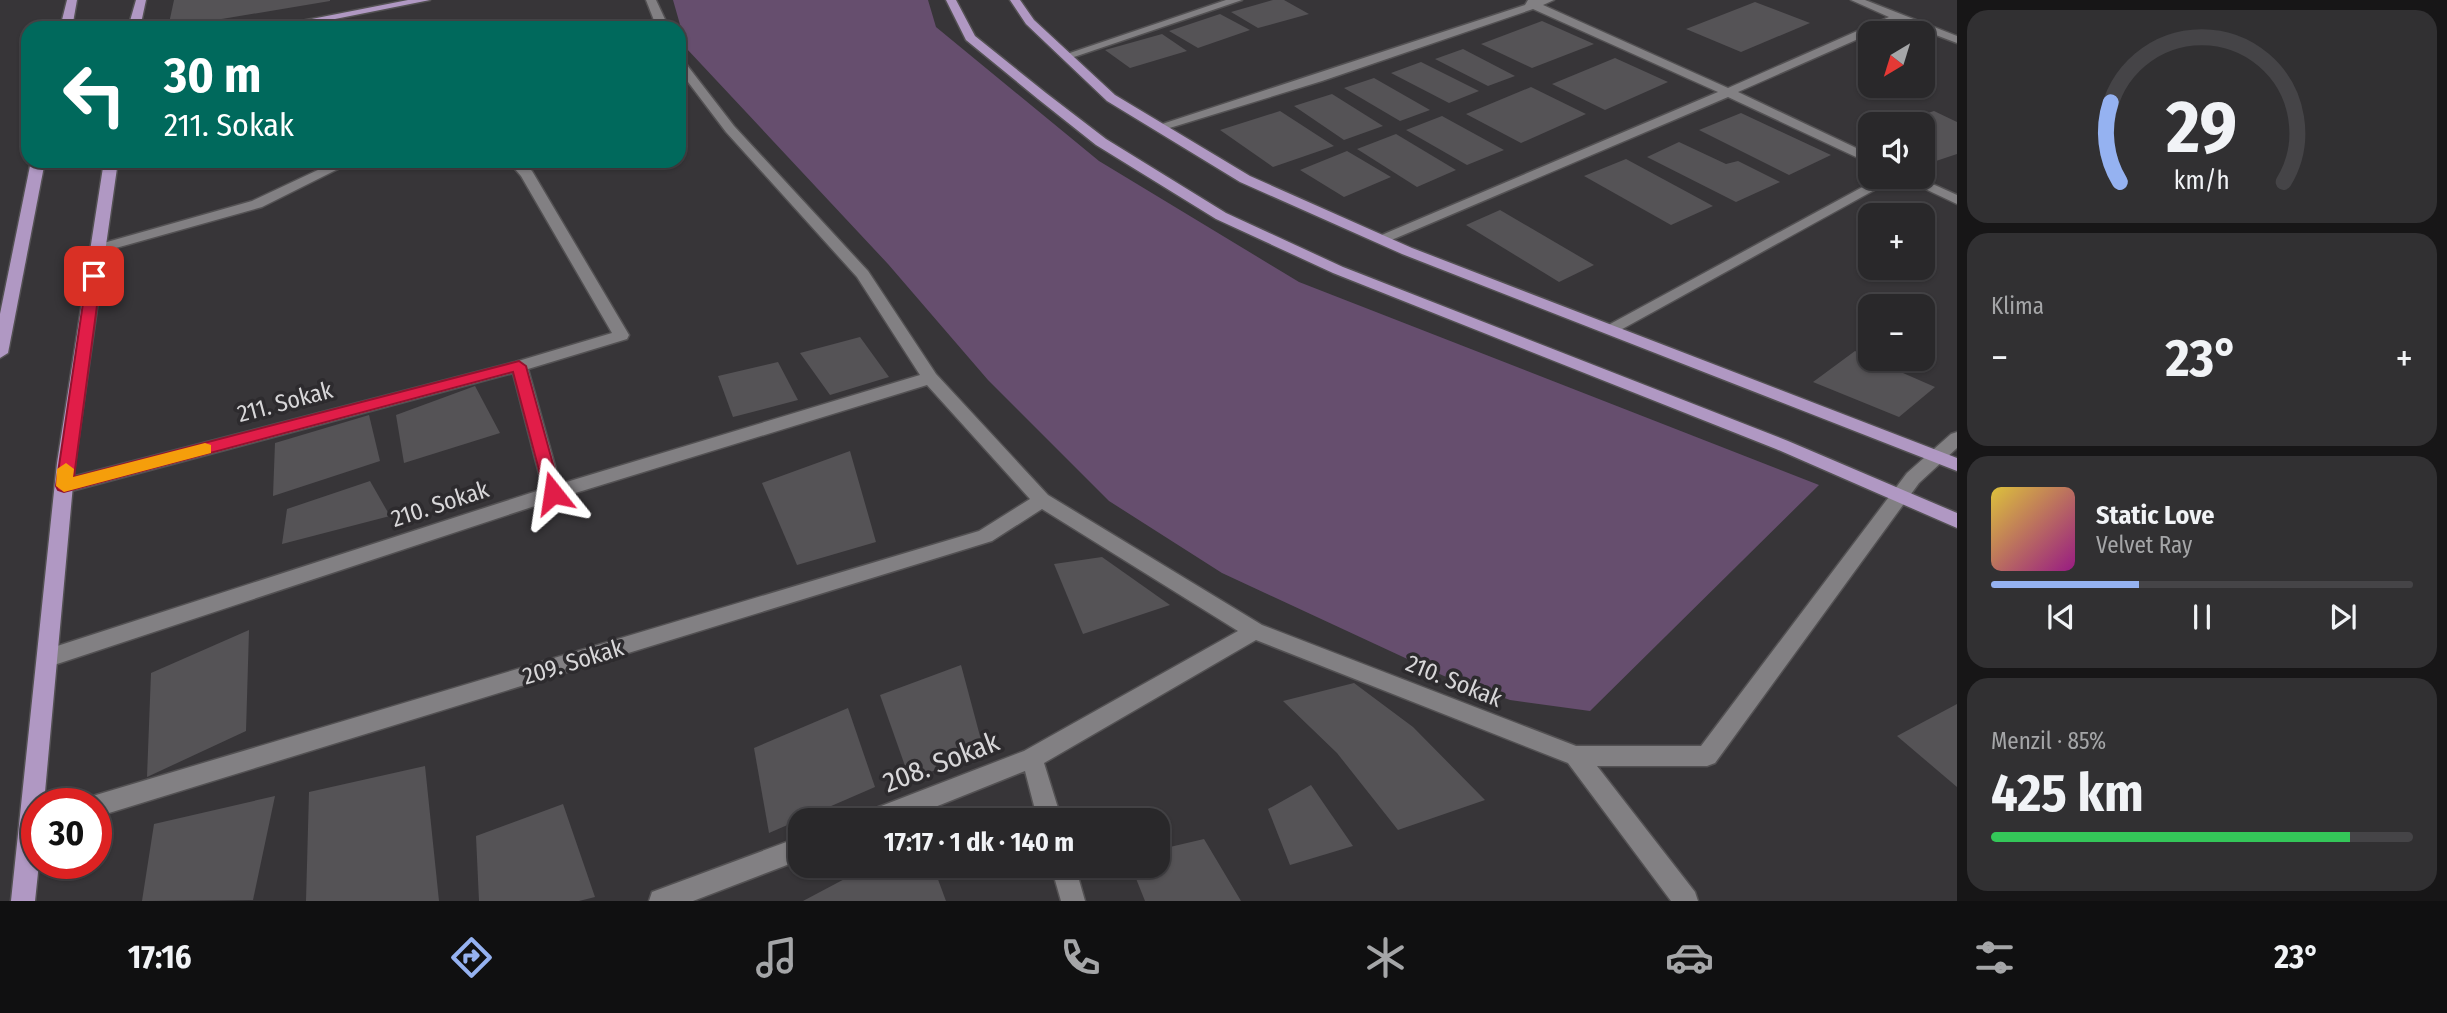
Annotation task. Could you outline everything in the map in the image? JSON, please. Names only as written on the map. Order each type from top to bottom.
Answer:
[{"type":"main road","points":[[68,21],[72,0]]},
{"type":"main road","points":[[136,21],[141,0]]},
{"type":"main road","points":[[310,21],[425,0]]},
{"type":"main road","points":[[951,0],[970,38],[1031,87],[1101,142],[1221,216],[1338,270],[1782,445],[1957,521]]},
{"type":"main road","points":[[1015,0],[1030,22],[1111,98],[1245,180],[1382,240],[1957,465]]},
{"type":"main road","points":[[0,353],[37,168]]},
{"type":"main road","points":[[37,788],[64,486],[110,168]]},
{"type":"main road","points":[[23,901],[26,879]]},
{"type":"street","points":[[650,0],[660,21]]},
{"type":"street","points":[[1067,56],[1237,0]]},
{"type":"street","points":[[1159,127],[1318,78],[1527,2],[1549,0]]},
{"type":"street","points":[[1856,0],[1957,40]]},
{"type":"street","points":[[1527,2],[1731,93],[1858,154]]},
{"type":"street","points":[[1382,240],[1609,140],[1731,93],[1898,17]]},
{"type":"street","name":"210. Sokak","points":[[686,71],[730,129],[863,275],[930,378],[1042,500],[1255,631],[1576,756],[1707,756],[1913,478],[1957,438]]},
{"type":"street","points":[[98,249],[257,204],[332,168]]},
{"type":"street","name":"211. Sokak","points":[[64,486],[519,366],[621,335],[521,168]]},
{"type":"street","points":[[1609,329],[1869,189]]},
{"type":"street","points":[[1933,189],[1957,200]]},
{"type":"street","points":[[519,366],[553,493]]},
{"type":"street","name":"210. Sokak","points":[[48,658],[553,493],[930,378]]},
{"type":"street","name":"209. Sokak","points":[[112,801],[985,536],[1042,500]]},
{"type":"street","name":"208. Sokak","points":[[904,808],[1032,758],[1255,631]]},
{"type":"street","points":[[1576,756],[1685,901]]},
{"type":"street","points":[[1032,758],[1046,808]]},
{"type":"street","points":[[661,901],[788,853]]},
{"type":"street","points":[[1066,878],[1073,901]]},
{"type":"shaded area","points":[[673,0],[928,0],[936,27],[1099,161],[1299,282],[1819,485],[1590,711],[1510,700],[1444,676],[1222,573],[1109,501],[988,380],[888,264],[687,49],[686,21],[679,21]]},
{"type":"building","points":[[174,0],[330,0],[210,21],[170,21]]},
{"type":"building","points":[[1273,0],[1284,0],[1309,14],[1258,28],[1231,12]]},
{"type":"building","points":[[1755,2],[1810,23],[1741,52],[1686,29]]},
{"type":"building","points":[[1220,14],[1250,30],[1198,48],[1169,31]]},
{"type":"building","points":[[1542,21],[1594,44],[1532,68],[1481,44]]},
{"type":"building","points":[[1162,34],[1187,51],[1130,68],[1105,50]]},
{"type":"building","points":[[1463,49],[1515,76],[1488,86],[1435,59]]},
{"type":"building","points":[[1615,58],[1668,82],[1605,110],[1552,84]]},
{"type":"building","points":[[1421,62],[1479,91],[1449,103],[1391,73]]},
{"type":"building","points":[[1374,78],[1430,110],[1400,121],[1344,88]]},
{"type":"building","points":[[1531,87],[1586,114],[1521,143],[1466,114]]},
{"type":"building","points":[[1332,94],[1383,126],[1344,140],[1294,106]]},
{"type":"building","points":[[1280,111],[1334,146],[1273,167],[1220,130]]},
{"type":"building","points":[[1934,111],[1957,122],[1957,154],[1935,161],[1935,112],[1931,112]]},
{"type":"building","points":[[1741,113],[1831,155],[1789,175],[1699,130]]},
{"type":"building","points":[[1442,116],[1504,150],[1467,165],[1406,130]]},
{"type":"building","points":[[1396,134],[1456,170],[1417,187],[1357,149]]},
{"type":"building","points":[[1679,142],[1726,164],[1738,161],[1780,182],[1736,202],[1647,157]]},
{"type":"building","points":[[1347,151],[1391,177],[1344,197],[1300,170]]},
{"type":"building","points":[[1626,159],[1713,206],[1671,225],[1584,176]]},
{"type":"building","points":[[1500,210],[1594,265],[1559,282],[1466,225]]},
{"type":"building","points":[[860,337],[889,377],[830,395],[800,353]]},
{"type":"building","points":[[1855,351],[1858,352],[1858,371],[1898,371],[1935,387],[1899,417],[1813,382]]},
{"type":"building","points":[[778,362],[798,400],[733,417],[718,376]]},
{"type":"building","points":[[475,386],[500,433],[404,463],[396,415]]},
{"type":"building","points":[[369,415],[380,461],[273,496],[275,443]]},
{"type":"building","points":[[850,451],[876,542],[797,565],[762,483]]},
{"type":"building","points":[[370,481],[390,516],[282,544],[287,509]]},
{"type":"building","points":[[1102,557],[1170,605],[1083,634],[1054,564]]},
{"type":"building","points":[[249,630],[246,731],[147,777],[151,673]]},
{"type":"building","points":[[961,665],[984,751],[910,780],[880,695]]},
{"type":"building","points":[[1354,683],[1413,727],[1485,800],[1398,830],[1337,753],[1283,701]]},
{"type":"building","points":[[1957,704],[1957,787],[1897,736]]},
{"type":"building","points":[[848,708],[875,787],[827,808],[788,808],[788,825],[769,833],[754,748]]},
{"type":"building","points":[[425,766],[439,901],[306,901],[309,792]]},
{"type":"building","points":[[1311,785],[1353,846],[1290,865],[1268,809]]},
{"type":"building","points":[[275,796],[253,900],[142,901],[154,824]]},
{"type":"building","points":[[563,804],[595,897],[579,901],[479,901],[476,836]]},
{"type":"building","points":[[1204,839],[1241,901],[1145,901],[1136,878],[1170,878],[1170,847]]},
{"type":"building","points":[[846,878],[937,878],[946,901],[803,901]]},
{"type":"slow traffic","points":[[66,469],[64,486],[205,449]]},
{"type":"route","points":[[94,276],[64,486],[519,366],[553,493]]}]
